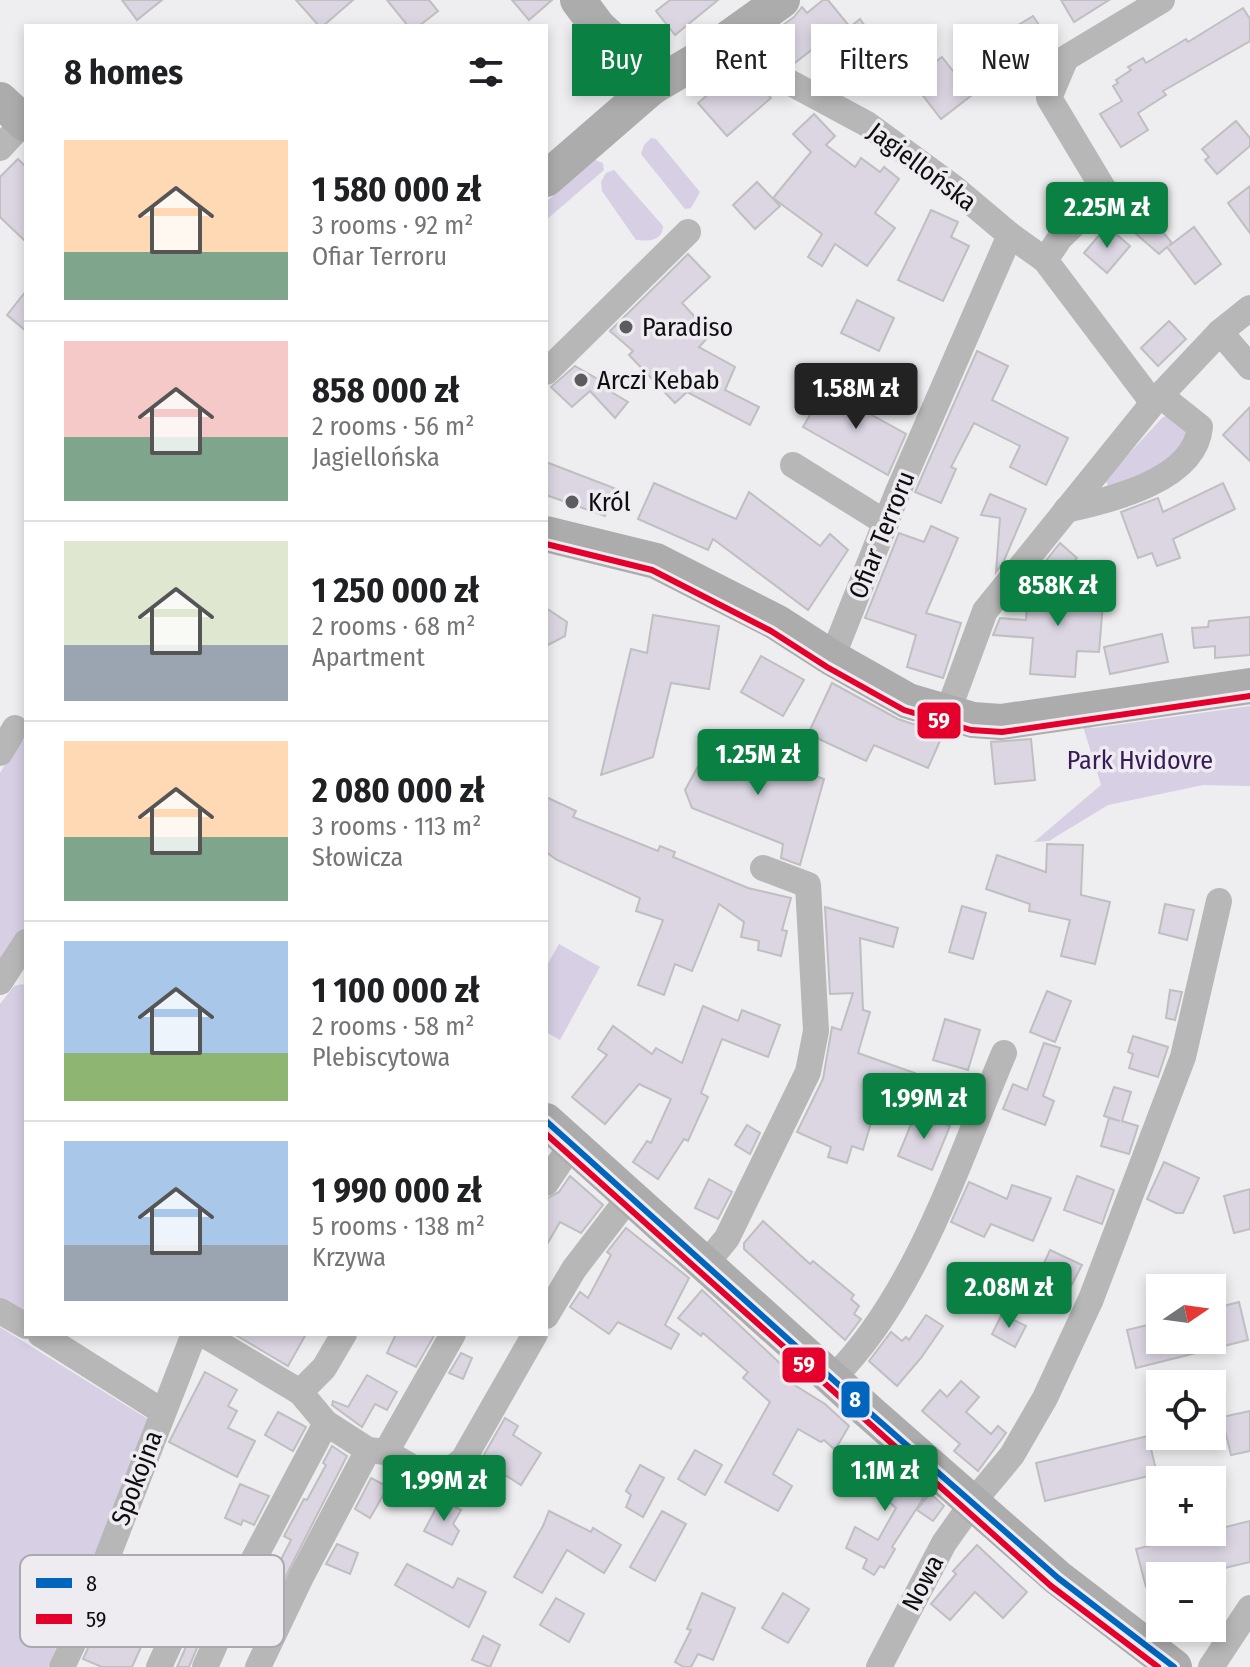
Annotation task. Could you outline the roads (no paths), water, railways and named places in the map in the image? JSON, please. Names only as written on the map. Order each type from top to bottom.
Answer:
[{"type":"street","points":[[749,24],[782,0]]},
{"type":"street","points":[[1045,260],[1060,238],[1106,193],[1049,98],[1066,58],[1162,0]]},
{"type":"street","name":"Jagiellońska","points":[[795,85],[867,124],[1045,260],[1157,400],[1200,427],[1199,438],[1191,454],[1151,485],[1066,510]]},
{"type":"street","points":[[548,177],[642,96]]},
{"type":"street","points":[[548,370],[688,232]]},
{"type":"street","name":"Ofiar Terroru","points":[[832,658],[897,494],[1010,235]]},
{"type":"street","points":[[947,714],[985,611],[1157,400],[1220,332],[1250,308]]},
{"type":"street","points":[[1220,332],[1250,367]]},
{"type":"street","points":[[793,465],[886,523]]},
{"type":"street","points":[[548,534],[656,561],[776,622],[908,701],[973,720],[1001,722],[1250,686]]},
{"type":"street","points":[[0,753],[14,726]]},
{"type":"street","points":[[705,1265],[727,1238],[808,1072],[816,1031],[808,885],[763,868]]},
{"type":"street","name":"Nowa","points":[[879,1667],[944,1543],[1012,1455],[1045,1398],[1091,1299],[1183,1057],[1219,901]]},
{"type":"street","points":[[0,982],[24,945]]},
{"type":"street","points":[[833,1378],[891,1305],[924,1241],[1004,1053]]},
{"type":"street","points":[[548,1175],[559,1133],[1058,1578],[1174,1667]]},
{"type":"street","points":[[548,1313],[574,1269],[630,1196]]},
{"type":"street","points":[[0,1311],[24,1325]]},
{"type":"street","points":[[43,1336],[163,1412]]},
{"type":"street","name":"Spokojna","points":[[108,1555],[193,1336]]},
{"type":"street","points":[[206,1336],[300,1392],[326,1423],[427,1476],[447,1472],[463,1460],[534,1336]]},
{"type":"street","points":[[300,1392],[324,1368],[343,1336]]},
{"type":"street","points":[[284,1620],[377,1451],[452,1336]]},
{"type":"street","points":[[256,1555],[326,1423]]},
{"type":"street","points":[[1211,1667],[1250,1608]]},
{"type":"street","name":"Spokojna","points":[[62,1667],[71,1647]]},
{"type":"street","points":[[159,1667],[168,1647]]},
{"type":"street","points":[[205,1667],[214,1647]]},
{"type":"street","points":[[258,1667],[269,1647]]},
{"type":"place","name":"Paradiso","points":[[626,327]]},
{"type":"place","name":"Arczi Kebab","points":[[581,380]]},
{"type":"place","name":"Król","points":[[572,502]]},
{"type":"park label","name":"Park Hvidovre","points":[[1140,760]]}]
